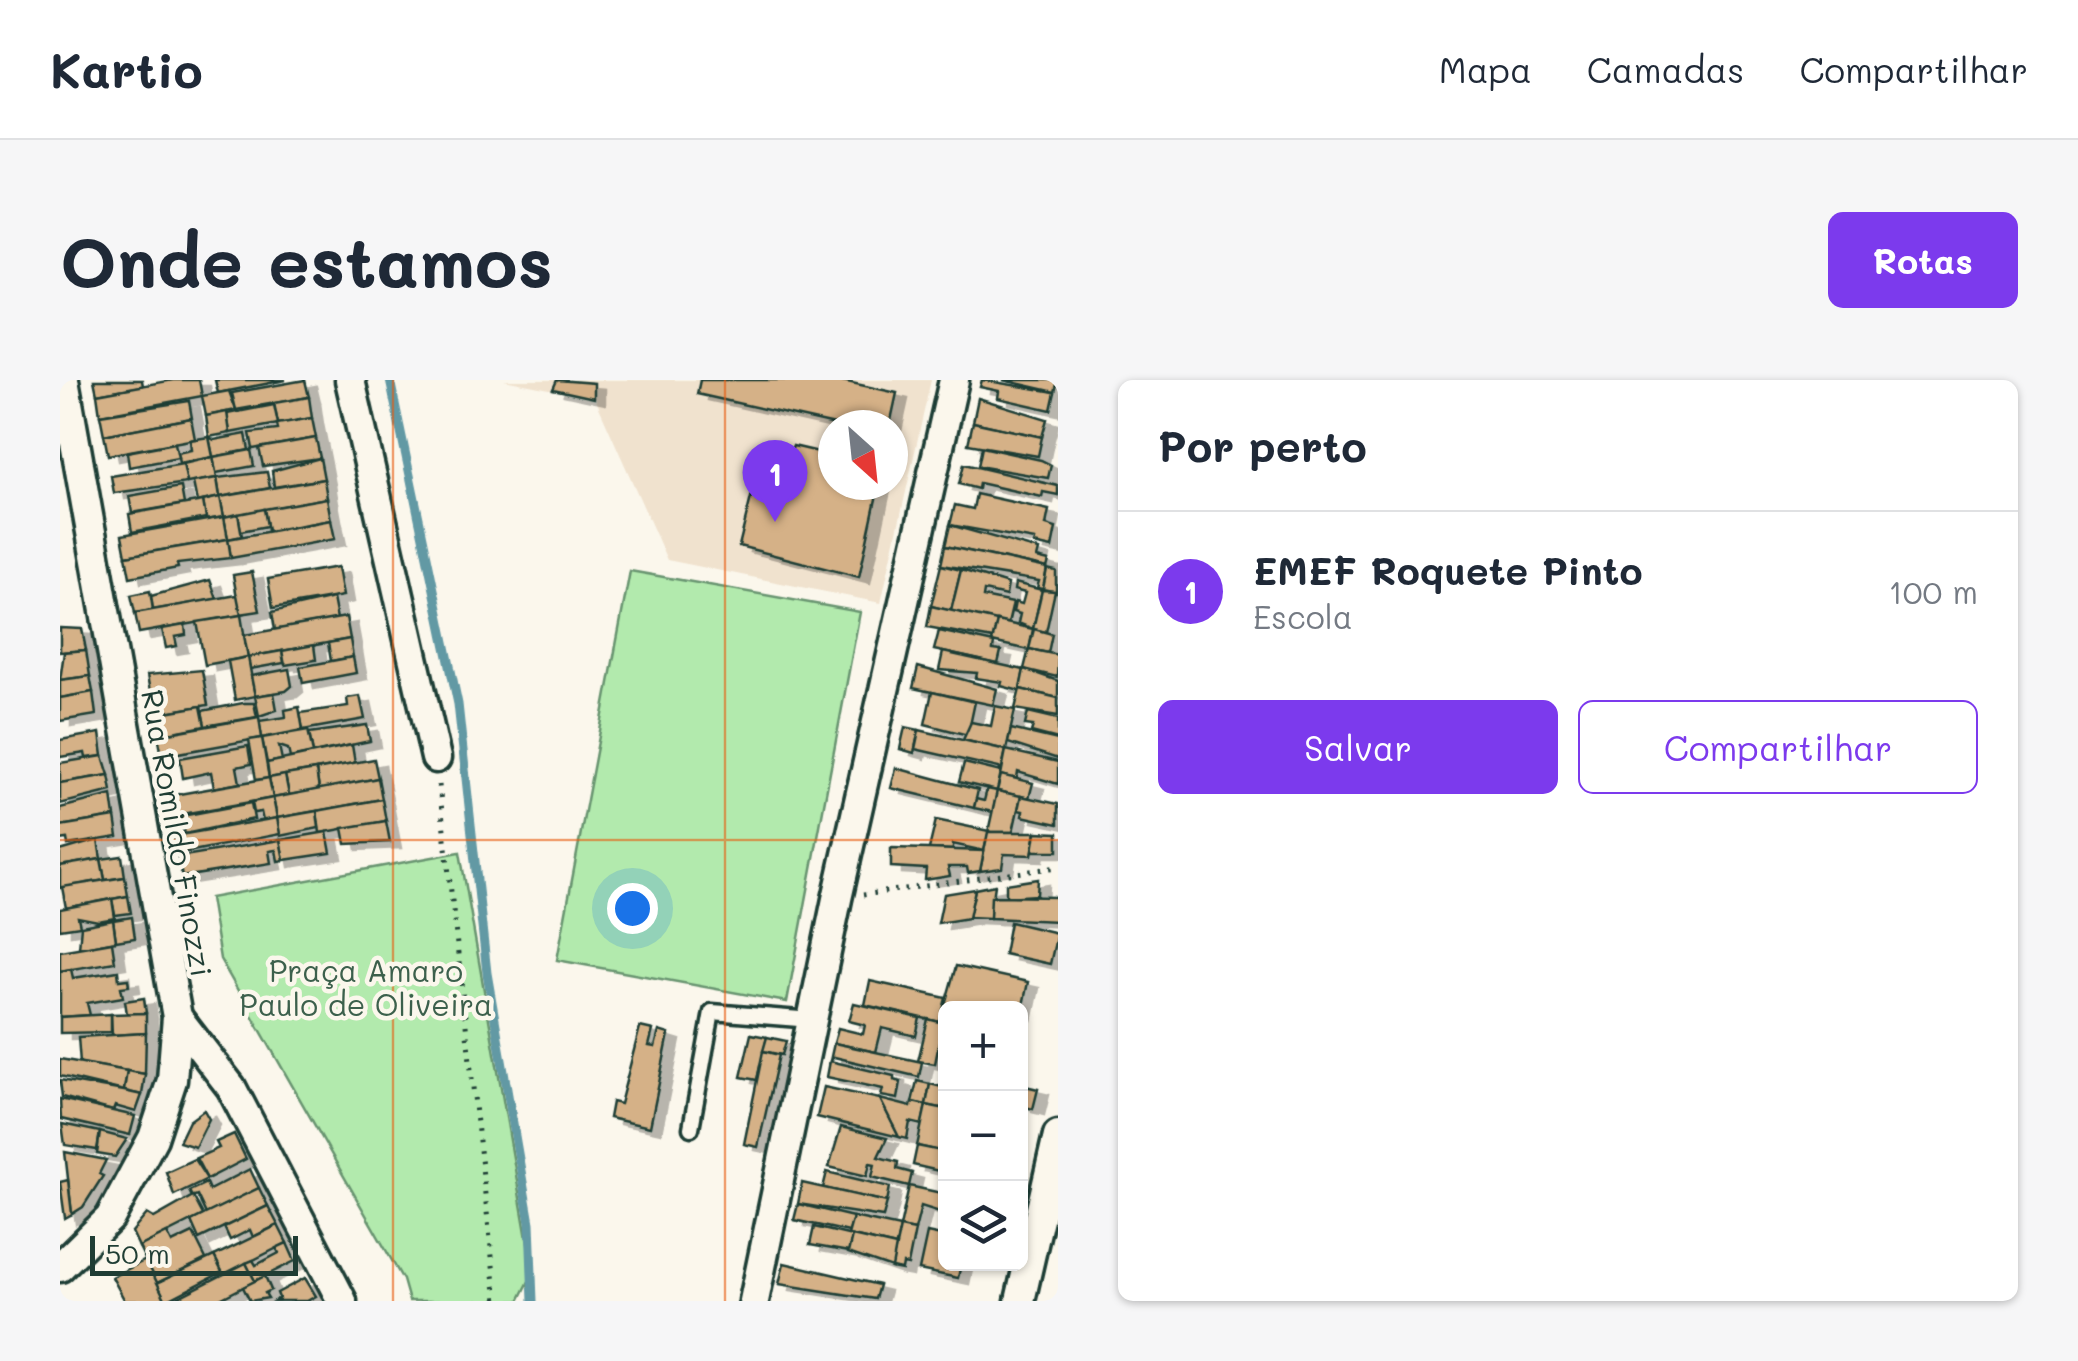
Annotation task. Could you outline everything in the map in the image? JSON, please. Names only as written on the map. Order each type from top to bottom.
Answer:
[{"type":"street","name":"Rua Romildo Finozzi","points":[[60,1266],[110,1218],[153,1138],[172,1080],[177,1017],[64,380]]},
{"type":"street","points":[[350,380],[436,758]]},
{"type":"street","points":[[754,1301],[837,899],[954,380]]},
{"type":"street","points":[[177,1017],[230,1087],[342,1301]]},
{"type":"street","points":[[1020,1301],[1058,1135]]},
{"type":"lane","points":[[691,1128],[712,1012],[812,1020]]},
{"type":"path","points":[[436,758],[498,1301]]},
{"type":"path","points":[[837,899],[1058,867]]},
{"type":"shaded area","points":[[504,380],[931,380],[908,483],[908,410],[818,410],[818,500],[904,500],[881,603],[667,560],[595,398]]},
{"type":"green space","points":[[630,571],[860,612],[787,1002],[557,960]]},
{"type":"green space","name":"Praça Amaro Paulo de Oliveira","points":[[460,852],[533,1273],[519,1301],[409,1301],[403,1280],[220,959],[210,898]]},
{"type":"building","points":[[94,380],[142,380],[143,386],[97,394]]},
{"type":"building","points":[[173,380],[199,380],[202,396],[100,415],[97,394]]},
{"type":"building","points":[[215,380],[286,380],[218,393]]},
{"type":"building","points":[[305,380],[309,397],[236,410],[232,393]]},
{"type":"building","points":[[557,380],[594,383],[594,398],[553,389]]},
{"type":"building","points":[[700,380],[838,380],[897,393],[893,410],[818,410],[818,421],[697,394]]},
{"type":"building","points":[[982,380],[1055,392],[1051,410],[998,398],[999,391],[980,387]]},
{"type":"building","points":[[1003,380],[1058,380],[1055,392]]},
{"type":"building","points":[[229,391],[236,410],[206,416],[202,396]]},
{"type":"building","points":[[309,397],[312,418],[278,424],[274,403]]},
{"type":"building","points":[[978,398],[1047,419],[1042,437],[973,422]]},
{"type":"building","points":[[189,401],[192,418],[104,435],[100,415]]},
{"type":"building","points":[[274,405],[278,424],[230,433],[227,414]]},
{"type":"building","points":[[227,412],[230,433],[209,437],[206,416]]},
{"type":"building","points":[[191,418],[195,439],[108,455],[104,435]]},
{"type":"building","points":[[312,418],[316,438],[253,449],[250,433],[278,430],[277,424]]},
{"type":"building","points":[[973,422],[1042,437],[1038,456],[968,444]]},
{"type":"building","points":[[246,434],[249,450],[213,457],[209,437],[214,440]]},
{"type":"building","points":[[209,437],[213,457],[179,463],[177,453],[191,450],[190,440]]},
{"type":"building","points":[[316,438],[320,458],[263,466],[259,448]]},
{"type":"building","points":[[175,443],[178,458],[129,467],[127,452]]},
{"type":"building","points":[[793,446],[818,452],[818,500],[876,500],[859,577],[739,546],[761,457],[787,461]]},
{"type":"building","points":[[982,447],[1041,460],[1051,465],[1048,478],[978,466]]},
{"type":"building","points":[[251,450],[254,466],[216,473],[213,457]]},
{"type":"building","points":[[213,457],[217,478],[187,483],[183,464]]},
{"type":"building","points":[[320,458],[324,479],[274,487],[272,471]]},
{"type":"building","points":[[183,464],[187,483],[114,493],[111,476]]},
{"type":"building","points":[[964,464],[1058,486],[1058,495],[1043,492],[1042,497],[979,483],[978,489],[959,484]]},
{"type":"building","points":[[267,472],[270,488],[220,497],[217,478]]},
{"type":"building","points":[[217,478],[220,497],[197,502],[193,482]]},
{"type":"building","points":[[324,479],[327,498],[224,517],[220,497]]},
{"type":"building","points":[[181,487],[184,504],[132,513],[129,496]]},
{"type":"building","points":[[976,494],[1049,510],[1046,525],[1056,528],[1052,548],[1034,544],[1035,540],[950,525],[955,505],[973,509]]},
{"type":"building","points":[[220,497],[224,517],[206,520],[203,501]]},
{"type":"building","points":[[327,498],[331,520],[268,531],[264,509]]},
{"type":"building","points":[[203,501],[206,518],[132,532],[129,514]]},
{"type":"building","points":[[264,509],[267,526],[241,531],[238,514]]},
{"type":"building","points":[[238,514],[242,536],[228,539],[224,517]]},
{"type":"building","points":[[224,517],[228,539],[126,556],[122,535]]},
{"type":"building","points":[[331,520],[335,539],[231,558],[228,539]]},
{"type":"building","points":[[950,525],[1039,550],[1037,558],[1049,561],[1047,568],[945,546]]},
{"type":"building","points":[[228,539],[231,558],[177,564],[178,568],[130,577],[126,556]]},
{"type":"building","points":[[945,546],[1047,568],[1043,589],[1037,588],[1039,581],[941,565]]},
{"type":"building","points":[[941,565],[961,570],[951,611],[931,606]]},
{"type":"building","points":[[338,567],[343,596],[273,608],[268,579]]},
{"type":"building","points":[[1047,569],[1056,571],[1056,592],[1043,589]]},
{"type":"building","points":[[961,570],[1008,584],[1006,596],[984,591],[983,597],[1013,603],[1008,624],[951,611]]},
{"type":"building","points":[[252,572],[260,611],[240,614],[233,575]]},
{"type":"building","points":[[210,580],[217,599],[153,610],[151,596]]},
{"type":"building","points":[[1015,583],[1042,590],[1033,629],[1018,623],[1020,614],[1013,612],[1015,602],[1022,604],[1025,593],[1014,590]]},
{"type":"building","points":[[1042,590],[1055,591],[1046,632],[1033,629]]},
{"type":"building","points":[[150,591],[153,610],[135,613],[131,595]]},
{"type":"building","points":[[237,595],[241,615],[139,633],[135,613]]},
{"type":"building","points":[[333,598],[337,619],[275,630],[272,612]]},
{"type":"building","points":[[931,606],[997,621],[993,639],[927,627]]},
{"type":"building","points":[[241,615],[248,657],[205,665],[197,622]]},
{"type":"building","points":[[346,617],[350,639],[248,657],[244,635]]},
{"type":"building","points":[[997,621],[1033,629],[1029,650],[992,642]]},
{"type":"building","points":[[185,625],[186,635],[175,637],[177,646],[166,648],[162,629]]},
{"type":"building","points":[[60,628],[82,629],[86,650],[60,652]]},
{"type":"building","points":[[1034,629],[1052,634],[1048,653],[1029,649]]},
{"type":"building","points":[[939,631],[994,643],[993,650],[1001,651],[998,664],[934,650]]},
{"type":"building","points":[[350,639],[353,657],[331,661],[328,643]]},
{"type":"building","points":[[314,645],[316,660],[285,665],[282,651]]},
{"type":"building","points":[[1029,649],[1058,655],[1057,677],[1024,669]]},
{"type":"building","points":[[86,650],[90,676],[60,680],[64,652]]},
{"type":"building","points":[[282,651],[284,663],[250,669],[248,657]]},
{"type":"building","points":[[943,652],[1024,670],[1020,691],[1001,686],[1002,682],[976,678],[977,673],[939,670]]},
{"type":"building","points":[[248,657],[255,696],[235,700],[228,661]]},
{"type":"building","points":[[353,657],[356,673],[303,683],[300,667]]},
{"type":"building","points":[[918,667],[997,689],[993,705],[913,688]]},
{"type":"building","points":[[289,669],[292,686],[286,691],[255,696],[251,676]]},
{"type":"building","points":[[1024,669],[1058,681],[1058,698],[1020,689]]},
{"type":"building","points":[[202,670],[208,705],[154,714],[147,675]]},
{"type":"building","points":[[90,676],[93,692],[60,698],[60,680]]},
{"type":"building","points":[[1020,689],[1058,698],[1058,716],[1015,709]]},
{"type":"building","points":[[93,692],[96,715],[60,721],[60,698]]},
{"type":"building","points":[[932,692],[975,702],[968,735],[925,724]]},
{"type":"building","points":[[274,693],[277,710],[259,716],[255,696]]},
{"type":"building","points":[[360,696],[365,719],[303,730],[300,713],[348,706],[347,698]]},
{"type":"building","points":[[254,703],[257,717],[205,726],[202,711]]},
{"type":"building","points":[[201,706],[205,726],[158,735],[154,714]]},
{"type":"building","points":[[995,706],[1015,710],[1006,750],[963,740],[971,722],[991,726]]},
{"type":"building","points":[[299,707],[303,730],[262,738],[259,721],[286,717],[285,710]]},
{"type":"building","points":[[1028,712],[1058,719],[1058,739],[1031,732],[1033,726],[1025,725]]},
{"type":"building","points":[[259,717],[262,738],[162,756],[158,735]]},
{"type":"building","points":[[367,725],[370,741],[313,753],[309,733]]},
{"type":"building","points":[[905,727],[919,730],[914,753],[900,749]]},
{"type":"building","points":[[1011,729],[1058,740],[1058,759],[1008,743]]},
{"type":"building","points":[[308,730],[313,753],[290,758],[288,749],[279,746],[282,760],[267,763],[262,738]]},
{"type":"building","points":[[919,730],[1006,750],[1001,772],[999,768],[915,749]]},
{"type":"building","points":[[100,733],[103,756],[86,758],[85,753],[60,757],[60,740]]},
{"type":"building","points":[[262,738],[269,778],[256,780],[249,740]]},
{"type":"building","points":[[352,745],[355,763],[269,778],[267,763]]},
{"type":"building","points":[[248,746],[251,764],[237,767],[240,783],[214,788],[211,772],[183,778],[180,758]]},
{"type":"building","points":[[1006,750],[1058,762],[1058,784],[1018,772],[1017,779],[1001,775]]},
{"type":"building","points":[[103,756],[109,775],[60,783],[60,763]]},
{"type":"building","points":[[374,759],[378,778],[319,790],[316,770]]},
{"type":"building","points":[[964,763],[1001,772],[997,791],[959,782]]},
{"type":"building","points":[[896,768],[978,790],[974,808],[891,788]]},
{"type":"building","points":[[316,770],[319,790],[289,795],[285,775]]},
{"type":"building","points":[[109,775],[112,791],[60,804],[60,783]]},
{"type":"building","points":[[285,775],[289,795],[273,798],[269,778]]},
{"type":"building","points":[[1001,775],[1033,783],[1029,798],[997,791]]},
{"type":"building","points":[[269,778],[273,798],[171,816],[168,796]]},
{"type":"building","points":[[378,778],[382,799],[277,818],[273,798]]},
{"type":"building","points":[[987,789],[997,791],[993,812],[974,808],[976,799],[984,801]]},
{"type":"building","points":[[997,791],[1021,796],[1013,832],[988,832]]},
{"type":"building","points":[[112,795],[115,817],[60,826],[60,808]]},
{"type":"building","points":[[1021,796],[1058,804],[1058,824],[1022,816],[1023,811],[1018,810]]},
{"type":"building","points":[[273,798],[277,818],[263,821],[261,812],[254,813],[252,802]]},
{"type":"building","points":[[382,799],[386,821],[320,833],[317,811]]},
{"type":"building","points":[[251,803],[254,819],[185,834],[184,830],[173,832],[171,818]]},
{"type":"building","points":[[317,811],[319,828],[280,836],[277,818]]},
{"type":"building","points":[[115,817],[118,837],[68,845],[67,839],[60,840],[60,826]]},
{"type":"building","points":[[277,818],[280,834],[177,854],[174,836]]},
{"type":"building","points":[[936,820],[989,831],[984,851],[953,844],[953,850],[929,849]]},
{"type":"building","points":[[386,821],[390,842],[346,844],[343,828]]},
{"type":"building","points":[[327,832],[331,853],[284,860],[280,840]]},
{"type":"building","points":[[988,832],[1036,832],[1032,855],[1004,854],[1002,868],[980,871]]},
{"type":"building","points":[[1036,832],[1058,833],[1058,851],[1033,851]]},
{"type":"building","points":[[98,840],[101,859],[60,866],[60,851]]},
{"type":"building","points":[[280,840],[284,860],[278,861],[276,850],[269,851],[271,863],[182,877],[178,857]]},
{"type":"building","points":[[891,848],[984,851],[980,871],[968,873],[967,867],[948,867],[950,876],[925,880],[926,869],[891,867]]},
{"type":"building","points":[[122,856],[125,877],[105,880],[101,859]]},
{"type":"building","points":[[101,859],[105,880],[60,888],[60,866]]},
{"type":"building","points":[[125,877],[128,896],[66,908],[62,887]]},
{"type":"building","points":[[1038,879],[1037,895],[1006,897],[1006,884]]},
{"type":"building","points":[[995,885],[990,918],[969,917],[975,889]]},
{"type":"building","points":[[975,889],[969,918],[938,923],[944,894]]},
{"type":"building","points":[[128,896],[131,913],[115,915],[112,899]]},
{"type":"building","points":[[991,896],[1058,897],[1058,921],[990,918]]},
{"type":"building","points":[[112,899],[115,918],[98,921],[78,917],[80,926],[60,929],[60,909]]},
{"type":"building","points":[[132,917],[135,938],[116,941],[113,920]]},
{"type":"building","points":[[113,920],[116,941],[79,948],[81,926]]},
{"type":"building","points":[[1010,922],[1057,933],[1050,964],[1004,954]]},
{"type":"building","points":[[112,942],[115,962],[60,971],[60,951]]},
{"type":"building","points":[[956,966],[1028,982],[1024,1001],[946,1001]]},
{"type":"building","points":[[71,969],[73,978],[118,971],[119,980],[128,979],[129,986],[121,987],[123,997],[87,1003],[90,1015],[60,1017],[60,971]]},
{"type":"building","points":[[870,981],[946,998],[938,1001],[938,1022],[865,1005]]},
{"type":"building","points":[[144,998],[146,1013],[127,1014],[125,1001]]},
{"type":"building","points":[[854,1003],[920,1018],[916,1036],[882,1028],[876,1052],[834,1043],[838,1028],[863,1034],[865,1025],[849,1021]]},
{"type":"building","points":[[146,1013],[146,1033],[112,1035],[111,1014]]},
{"type":"building","points":[[111,1014],[111,1032],[60,1033],[60,1017]]},
{"type":"building","points":[[928,1019],[938,1022],[935,1064],[918,1061]]},
{"type":"building","points":[[640,1027],[653,1030],[649,1046],[655,1047],[659,1031],[669,1034],[650,1127],[609,1118],[612,1102],[620,1104]]},
{"type":"building","points":[[146,1033],[145,1074],[80,1063],[78,1037]]},
{"type":"building","points":[[751,1034],[767,1037],[757,1080],[741,1077]]},
{"type":"building","points":[[767,1037],[786,1041],[782,1055],[763,1051]]},
{"type":"building","points":[[834,1043],[922,1062],[919,1077],[834,1057],[830,1061]]},
{"type":"building","points":[[763,1051],[779,1055],[758,1147],[744,1144]]},
{"type":"building","points":[[60,1059],[127,1071],[124,1091],[60,1076]]},
{"type":"building","points":[[830,1061],[894,1076],[894,1080],[901,1082],[898,1099],[881,1096],[883,1089],[827,1077]]},
{"type":"building","points":[[127,1071],[145,1074],[142,1095],[124,1091]]},
{"type":"building","points":[[60,1080],[142,1095],[136,1112],[115,1106],[113,1111],[62,1097]]},
{"type":"building","points":[[917,1081],[930,1084],[926,1105],[912,1102]]},
{"type":"building","points":[[930,1084],[938,1086],[938,1108],[926,1105]]},
{"type":"building","points":[[824,1087],[880,1099],[899,1137],[817,1117]]},
{"type":"building","points":[[1028,1087],[1038,1089],[1033,1109],[1028,1108]]},
{"type":"building","points":[[60,1099],[135,1116],[130,1135],[61,1119]]},
{"type":"building","points":[[880,1099],[911,1107],[912,1102],[926,1105],[922,1125],[910,1122],[907,1139],[899,1137]]},
{"type":"building","points":[[926,1105],[938,1107],[938,1151],[917,1146]]},
{"type":"building","points":[[204,1110],[209,1119],[195,1147],[179,1142],[189,1121]]},
{"type":"building","points":[[62,1124],[100,1132],[97,1150],[65,1145]]},
{"type":"building","points":[[841,1127],[887,1138],[878,1157],[898,1162],[897,1169],[912,1173],[909,1186],[872,1177],[875,1164],[870,1163],[867,1176],[829,1167]]},
{"type":"building","points":[[100,1132],[127,1139],[115,1157],[97,1154]]},
{"type":"building","points":[[234,1134],[246,1159],[207,1179],[196,1158],[219,1148],[216,1142]]},
{"type":"building","points":[[917,1146],[938,1150],[938,1171],[913,1165]]},
{"type":"building","points":[[65,1152],[106,1160],[99,1174],[103,1176],[83,1207],[72,1214]]},
{"type":"building","points":[[194,1159],[207,1179],[174,1195],[166,1172]]},
{"type":"building","points":[[250,1169],[259,1188],[206,1214],[197,1195],[192,1197],[189,1191],[206,1183],[209,1190]]},
{"type":"building","points":[[827,1172],[890,1187],[887,1202],[823,1188]]},
{"type":"building","points":[[68,1180],[72,1214],[65,1218],[60,1182]]},
{"type":"building","points":[[802,1183],[887,1202],[883,1217],[798,1204]]},
{"type":"building","points":[[909,1186],[938,1192],[938,1211],[921,1206],[915,1230],[900,1227]]},
{"type":"building","points":[[259,1188],[268,1206],[199,1239],[191,1221]]},
{"type":"building","points":[[193,1196],[203,1215],[139,1247],[132,1232],[147,1214],[154,1218]]},
{"type":"building","points":[[798,1204],[853,1217],[849,1232],[794,1220]]},
{"type":"building","points":[[268,1206],[278,1225],[253,1237],[250,1230],[230,1240],[224,1227]]},
{"type":"building","points":[[853,1217],[900,1227],[896,1246],[848,1235]]},
{"type":"building","points":[[278,1225],[287,1243],[224,1275],[214,1256]]},
{"type":"building","points":[[814,1227],[852,1236],[849,1252],[810,1245]]},
{"type":"building","points":[[900,1227],[915,1230],[908,1265],[903,1264],[902,1270],[891,1268]]},
{"type":"building","points":[[167,1233],[172,1243],[193,1233],[206,1259],[157,1283],[139,1247]]},
{"type":"building","points":[[927,1233],[938,1235],[938,1271],[960,1271],[958,1278],[919,1270]]},
{"type":"building","points":[[852,1236],[896,1246],[892,1268],[848,1253]]},
{"type":"building","points":[[287,1243],[295,1261],[255,1281],[246,1263],[253,1260],[256,1265],[279,1253],[276,1248]]},
{"type":"building","points":[[214,1256],[222,1272],[166,1301],[157,1283]]},
{"type":"building","points":[[146,1260],[166,1301],[125,1301],[112,1277]]},
{"type":"building","points":[[246,1263],[255,1281],[216,1301],[171,1301]]},
{"type":"building","points":[[784,1263],[879,1285],[875,1299],[779,1284]]},
{"type":"building","points":[[265,1276],[271,1290],[265,1293],[268,1298],[250,1301],[243,1287]]},
{"type":"building","points":[[305,1278],[316,1296],[307,1301],[274,1301],[279,1298],[277,1293]]},
{"type":"waterway","points":[[390,380],[458,704],[487,973],[530,1223],[533,1301]]},
{"type":"place","name":"EMEF Roquete Pinto","points":[[775,522]]}]
